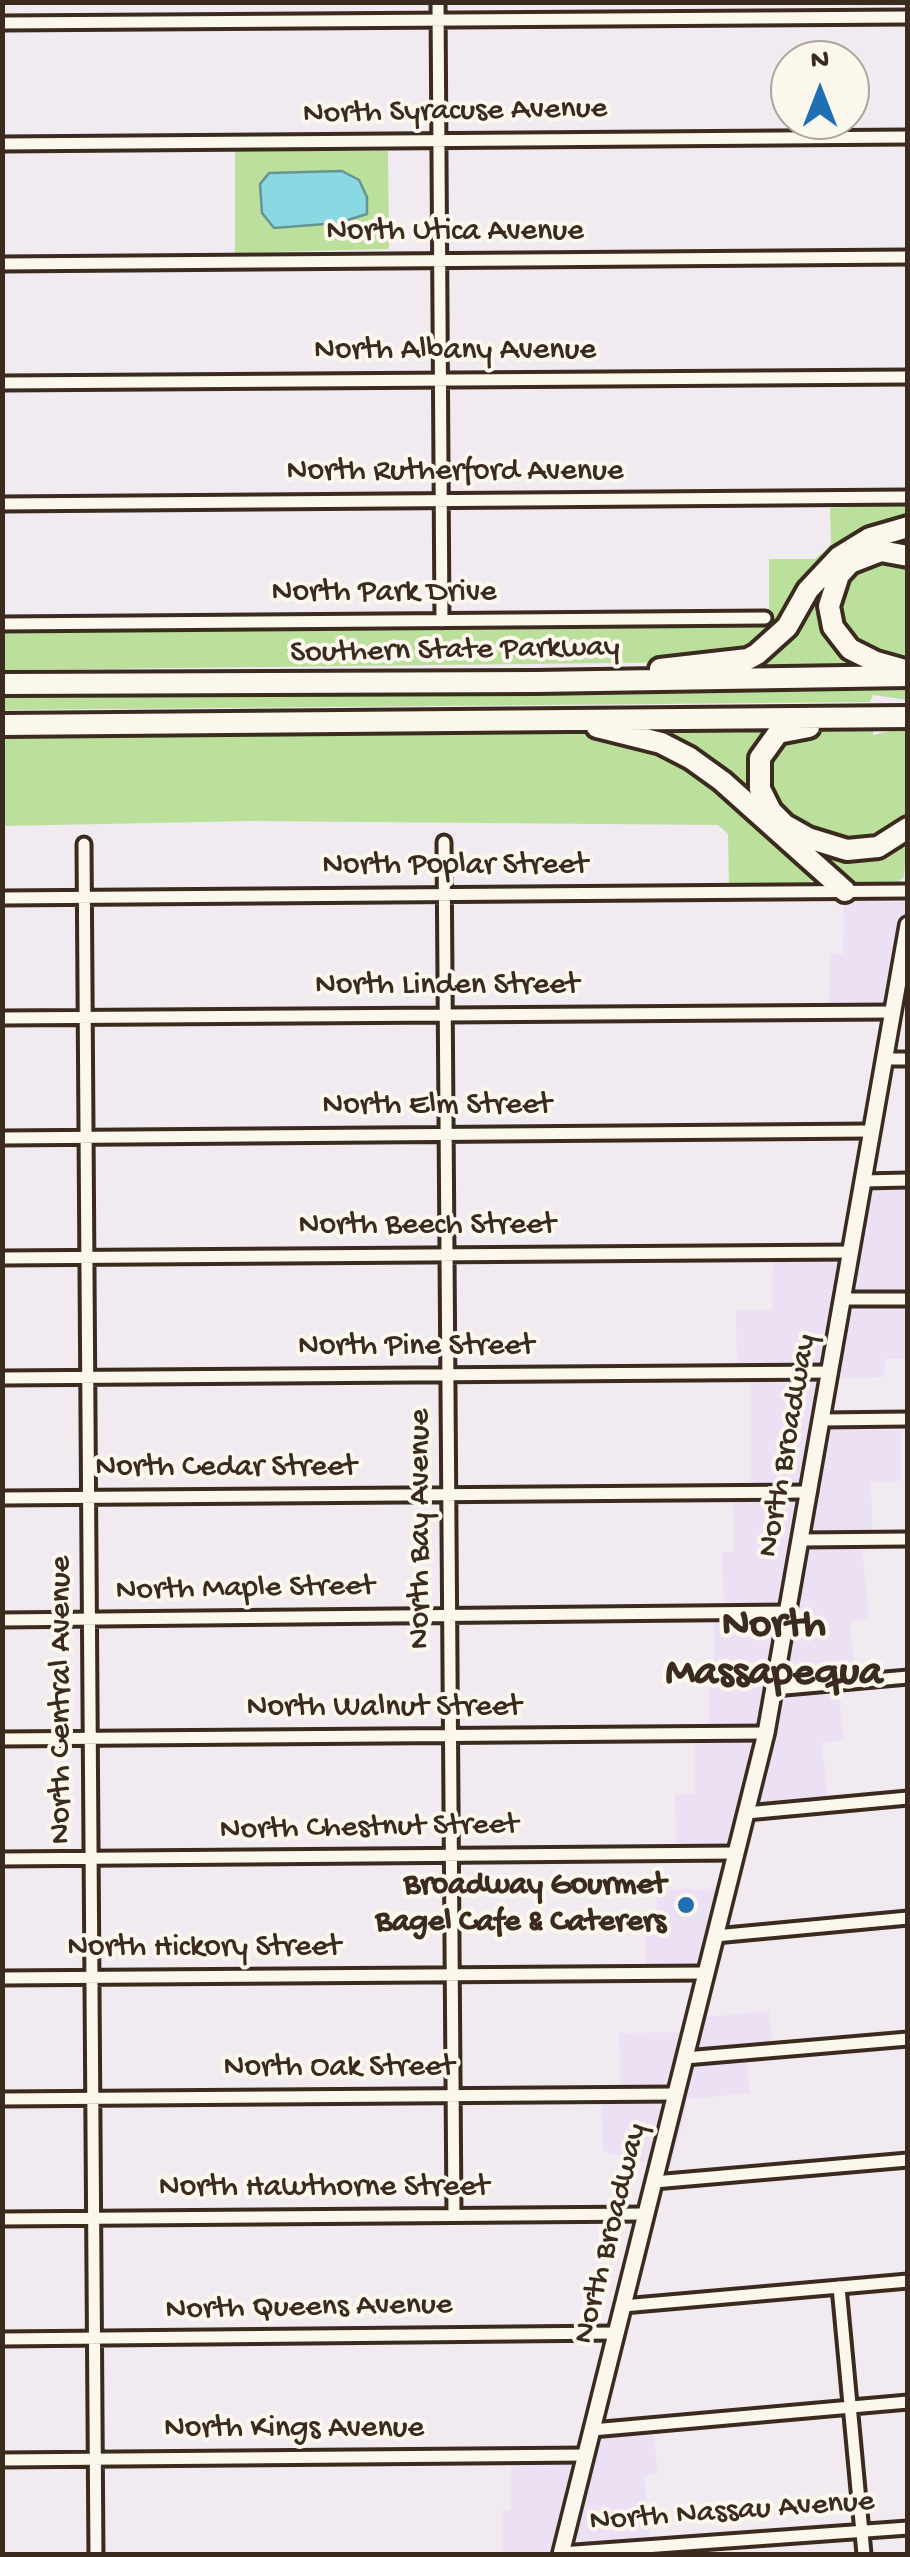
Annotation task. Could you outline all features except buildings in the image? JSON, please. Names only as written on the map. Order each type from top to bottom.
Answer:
[{"type":"highway","points":[[536,682],[748,659],[771,645],[808,590],[840,556],[870,538],[908,527]]},
{"type":"highway","points":[[908,556],[881,551],[850,563],[839,575],[828,606],[833,627],[850,649],[908,673]]},
{"type":"highway","name":"Southern State Parkway","points":[[2,684],[536,682],[908,673]]},
{"type":"highway","points":[[908,717],[794,728],[778,733],[764,748],[758,771],[760,789],[771,811],[785,825],[828,846],[847,850],[878,847],[908,828]]},
{"type":"highway","name":"Southern State Parkway","points":[[2,725],[908,717]]},
{"type":"highway","points":[[546,718],[623,732],[660,743],[690,758],[722,781],[845,892]]},
{"type":"main road","name":"North Broadway","points":[[561,2554],[766,1733],[908,925]]},
{"type":"street","points":[[438,2],[442,621]]},
{"type":"street","points":[[2,23],[908,17]]},
{"type":"street","name":"North Syracuse Avenue","points":[[2,144],[908,137]]},
{"type":"street","name":"North Utica Avenue","points":[[2,264],[908,257]]},
{"type":"street","name":"North Albany Avenue","points":[[2,384],[908,377]]},
{"type":"street","name":"North Rutherford Avenue","points":[[2,504],[908,497]]},
{"type":"street","name":"North Park Drive","points":[[2,624],[765,618]]},
{"type":"street","name":"North Bay Avenue","points":[[444,842],[454,2215]]},
{"type":"street","name":"North Central Avenue","points":[[84,844],[96,2554]]},
{"type":"street","name":"North Poplar Street","points":[[2,898],[908,892]]},
{"type":"street","name":"North Linden Street","points":[[2,1018],[892,1012]]},
{"type":"street","points":[[884,1059],[908,1059]]},
{"type":"street","name":"North Elm Street","points":[[2,1138],[872,1131]]},
{"type":"street","points":[[864,1181],[908,1180]]},
{"type":"street","name":"North Beech Street","points":[[2,1258],[851,1252]]},
{"type":"street","points":[[843,1299],[908,1299]]},
{"type":"street","name":"North Pine Street","points":[[2,1378],[830,1372]]},
{"type":"street","points":[[822,1420],[908,1419]]},
{"type":"street","name":"North Cedar Street","points":[[2,1498],[810,1492]]},
{"type":"street","points":[[801,1540],[908,1540]]},
{"type":"street","name":"North Maple Street","points":[[2,1620],[788,1612]]},
{"type":"street","points":[[774,1689],[908,1677]]},
{"type":"street","name":"North Walnut Street","points":[[2,1739],[766,1733]]},
{"type":"street","points":[[746,1813],[908,1798]]},
{"type":"street","name":"North Chestnut Street","points":[[2,1859],[736,1853]]},
{"type":"street","points":[[715,1936],[908,1918]]},
{"type":"street","name":"North Hickory Street","points":[[2,1978],[706,1973]]},
{"type":"street","points":[[684,2058],[908,2039]]},
{"type":"street","name":"North Oak Street","points":[[2,2099],[676,2094]]},
{"type":"street","points":[[654,2182],[908,2160]]},
{"type":"street","name":"North Hawthorne Street","points":[[2,2218],[646,2214]]},
{"type":"street","points":[[623,2306],[908,2281]]},
{"type":"street","points":[[839,2287],[864,2554]]},
{"type":"street","name":"North Queens Avenue","points":[[2,2339],[616,2334]]},
{"type":"street","points":[[592,2430],[908,2402]]},
{"type":"street","name":"North Kings Avenue","points":[[2,2460],[586,2455]]},
{"type":"street","name":"North Nassau Avenue","points":[[561,2554],[908,2528]]},
{"type":"shaded area","points":[[844,901],[907,902],[907,995],[900,1011],[829,1011],[830,954],[843,954]]},
{"type":"shaded area","points":[[868,1187],[907,1187],[905,1359],[885,1359],[884,1377],[840,1378],[831,1429],[901,1430],[901,1481],[871,1482],[873,1545],[862,1546],[869,1618],[850,1621],[856,1690],[838,1692],[844,1740],[822,1743],[828,1801],[759,1807],[749,1847],[676,1849],[675,1794],[695,1793],[695,1729],[709,1729],[714,1609],[724,1608],[722,1552],[734,1552],[733,1488],[751,1487],[751,1370],[737,1369],[736,1310],[772,1310],[773,1247],[857,1247]]},
{"type":"shaded area","points":[[737,1888],[718,1968],[646,1968],[645,1921],[657,1920],[656,1890]]},
{"type":"shaded area","points":[[769,2011],[773,2047],[746,2051],[750,2093],[688,2099],[671,2169],[603,2151],[601,2091],[621,2090],[619,2033],[701,2032],[706,2017]]},
{"type":"shaded area","points":[[653,2430],[658,2473],[644,2475],[650,2542],[618,2554],[503,2554],[502,2511],[511,2510],[511,2460],[593,2459],[600,2435]]},
{"type":"green space","points":[[235,151],[388,151],[389,249],[235,253]]},
{"type":"green space","points":[[907,504],[907,521],[884,526],[761,646],[701,662],[3,670],[2,633],[760,626],[769,623],[769,559],[815,559],[831,545],[830,508]]},
{"type":"green space","points":[[907,531],[907,549],[892,544],[825,594],[856,663],[750,666],[813,591]]},
{"type":"green space","points":[[874,556],[907,560],[907,658],[866,652],[844,634],[835,611],[838,586]]},
{"type":"green space","points":[[907,686],[908,700],[873,695],[870,702],[3,710],[2,691]]},
{"type":"green space","points":[[770,727],[773,731],[754,783],[741,793],[656,735],[655,730]]},
{"type":"green space","points":[[907,727],[907,817],[886,839],[827,840],[791,821],[770,799],[763,779],[778,739],[796,731],[873,730],[873,735]]},
{"type":"green space","points":[[609,732],[661,747],[717,780],[820,879],[808,882],[805,888],[729,889],[728,834],[718,825],[252,821],[3,826],[2,733]]},
{"type":"green space","points":[[907,835],[904,877],[898,882],[855,882],[820,858],[829,851]]},
{"type":"water","points":[[342,171],[359,180],[367,197],[367,214],[338,223],[274,228],[262,213],[260,184],[269,173]]},
{"type":"place","name":"Broadway Gourmet Bagel Cafe & Caterers","points":[[686,1905]]},
{"type":"district","name":"North Massapequa","points":[[774,1652]]}]
